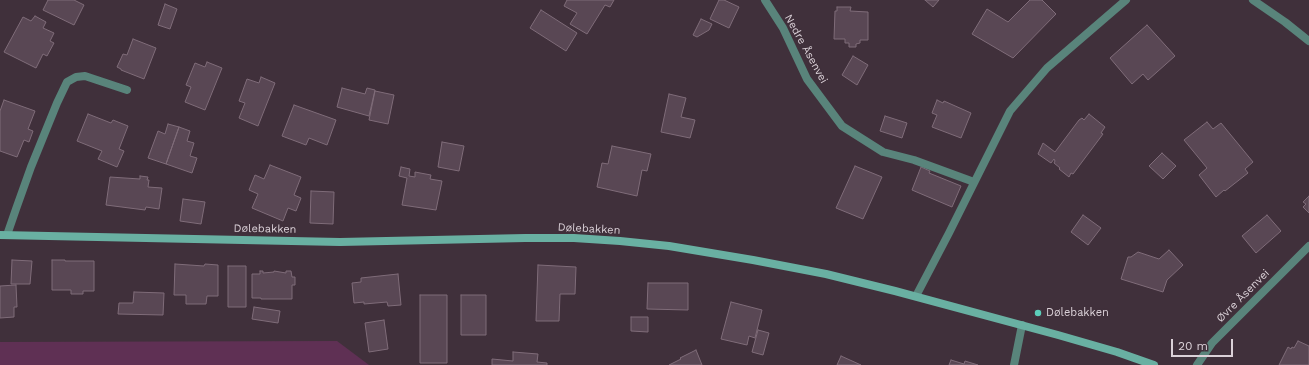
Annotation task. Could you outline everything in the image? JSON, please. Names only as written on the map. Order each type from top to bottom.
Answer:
[{"type":"main road","name":"Dølebakken","points":[[4,235],[340,242],[525,238],[596,239],[669,246],[826,274],[916,296],[1117,352],[1154,365]]},
{"type":"street","name":"Nedre Åsenvei","points":[[765,0],[783,28],[808,79],[842,126],[883,152],[914,160],[974,182]]},
{"type":"street","points":[[916,296],[1010,111],[1047,68],[1126,0]]},
{"type":"street","points":[[1253,0],[1309,41]]},
{"type":"street","name":"Dølebakken","points":[[4,235],[16,209],[57,103],[67,82],[76,77],[85,76],[127,90]]},
{"type":"street","name":"Øvre Åsenvei","points":[[1197,365],[1212,344],[1309,246]]},
{"type":"street","points":[[1014,365],[1022,325]]},
{"type":"shaded area","points":[[337,341],[369,365],[0,365],[0,342]]},
{"type":"building","points":[[48,0],[74,0],[84,5],[74,25],[43,10]]},
{"type":"building","points":[[567,0],[614,0],[610,7],[605,5],[587,34],[570,24],[577,13],[564,6]]},
{"type":"building","points":[[719,0],[724,0],[739,7],[729,28],[710,19]]},
{"type":"building","points":[[925,0],[939,0],[933,7]]},
{"type":"building","points":[[1030,0],[1042,0],[1056,14],[1013,58],[972,34],[987,9],[1008,22]]},
{"type":"building","points":[[165,4],[177,9],[170,29],[158,25]]},
{"type":"building","points":[[837,7],[851,7],[850,11],[868,12],[868,40],[860,40],[860,43],[856,44],[856,47],[849,47],[849,43],[845,43],[845,39],[834,39],[835,11],[837,11]]},
{"type":"building","points":[[541,10],[577,33],[566,51],[530,28]]},
{"type":"building","points":[[35,16],[46,22],[43,28],[54,33],[50,41],[54,43],[47,56],[43,54],[36,68],[4,52],[23,17],[31,21]]},
{"type":"building","points":[[701,19],[712,24],[709,30],[697,37],[693,35]]},
{"type":"building","points":[[1147,25],[1175,56],[1148,80],[1143,74],[1132,84],[1110,58]]},
{"type":"building","points":[[133,39],[156,48],[144,79],[117,67],[123,54],[127,55]]},
{"type":"building","points":[[853,56],[868,65],[857,85],[842,75]]},
{"type":"building","points":[[207,62],[222,68],[205,110],[185,102],[191,87],[186,85],[195,63],[205,67]]},
{"type":"building","points":[[261,77],[275,83],[258,126],[239,118],[245,103],[239,101],[247,79],[259,83]]},
{"type":"building","points":[[342,88],[365,94],[367,88],[375,90],[369,116],[337,107]]},
{"type":"building","points":[[375,91],[394,95],[388,124],[369,120]]},
{"type":"building","points":[[669,94],[686,98],[681,117],[695,120],[690,138],[661,132]]},
{"type":"building","points":[[4,100],[35,111],[28,129],[33,131],[29,142],[24,140],[17,157],[0,151],[0,111]]},
{"type":"building","points":[[937,100],[943,103],[944,101],[971,113],[961,138],[932,127],[937,115],[932,113]]},
{"type":"building","points":[[294,105],[336,120],[327,145],[309,138],[306,145],[282,136]]},
{"type":"building","points":[[88,114],[111,123],[113,120],[128,126],[119,149],[124,151],[117,167],[98,159],[102,151],[77,141]]},
{"type":"building","points":[[1089,114],[1105,127],[1101,133],[1103,134],[1073,174],[1071,173],[1069,177],[1054,163],[1054,159],[1051,163],[1038,154],[1043,143],[1055,152],[1079,120],[1082,118],[1084,120]]},
{"type":"building","points":[[885,116],[907,123],[902,138],[880,131]]},
{"type":"building","points":[[1207,122],[1213,129],[1221,123],[1253,162],[1245,169],[1248,173],[1216,197],[1199,175],[1207,168],[1184,140]]},
{"type":"building","points":[[168,124],[179,127],[166,164],[148,158],[158,131],[165,134]]},
{"type":"building","points":[[179,127],[190,131],[187,141],[194,143],[190,156],[197,158],[192,173],[166,164]]},
{"type":"building","points":[[442,142],[464,146],[459,171],[438,167]]},
{"type":"building","points":[[612,146],[651,154],[647,171],[642,170],[637,196],[597,187],[602,163],[608,164]]},
{"type":"building","points":[[1162,153],[1176,166],[1163,179],[1149,166]]},
{"type":"building","points":[[270,165],[301,177],[294,195],[301,198],[296,211],[288,208],[283,221],[252,208],[258,194],[249,190],[255,175],[264,179]]},
{"type":"building","points":[[855,166],[882,177],[863,219],[836,208]]},
{"type":"building","points":[[401,167],[410,169],[409,176],[415,177],[415,172],[431,175],[430,179],[442,181],[436,210],[402,205],[407,178],[399,176]]},
{"type":"building","points":[[921,167],[930,171],[929,173],[961,186],[952,207],[912,190]]},
{"type":"building","points":[[140,176],[148,177],[148,187],[162,188],[159,209],[146,207],[145,210],[106,205],[110,177],[140,179]]},
{"type":"building","points":[[311,191],[334,192],[333,224],[310,223]]},
{"type":"building","points":[[1309,196],[1309,213],[1303,207],[1306,204],[1303,202]]},
{"type":"building","points":[[183,199],[205,202],[201,224],[180,221]]},
{"type":"building","points":[[1083,215],[1101,228],[1088,245],[1071,232]]},
{"type":"building","points":[[1267,215],[1281,231],[1256,253],[1242,236]]},
{"type":"building","points":[[1169,250],[1183,265],[1167,280],[1163,292],[1121,279],[1128,257],[1131,257],[1138,252],[1159,259]]},
{"type":"building","points":[[12,260],[32,261],[30,284],[11,284]]},
{"type":"building","points":[[52,260],[94,261],[94,291],[83,291],[83,294],[71,294],[71,290],[52,290]]},
{"type":"building","points":[[175,264],[204,266],[205,264],[218,265],[218,296],[207,296],[206,304],[186,304],[186,295],[174,295]]},
{"type":"building","points":[[538,265],[576,267],[575,294],[560,294],[559,321],[536,321]]},
{"type":"building","points":[[228,266],[246,266],[246,307],[228,307]]},
{"type":"building","points":[[260,271],[263,271],[263,273],[274,271],[286,273],[286,271],[291,271],[292,277],[295,277],[295,285],[292,285],[292,299],[252,298],[252,274],[260,274]]},
{"type":"building","points":[[398,274],[401,305],[388,306],[387,302],[364,304],[364,302],[354,303],[352,283],[361,282],[361,278]]},
{"type":"building","points":[[648,283],[688,283],[688,310],[647,309]]},
{"type":"building","points":[[16,285],[17,307],[14,307],[14,317],[0,318],[0,286]]},
{"type":"building","points":[[134,292],[164,293],[163,315],[118,314],[119,303],[133,303]]},
{"type":"building","points":[[420,295],[447,295],[447,363],[420,363]]},
{"type":"building","points":[[461,295],[486,295],[486,335],[461,335]]},
{"type":"building","points":[[731,302],[762,310],[755,338],[749,336],[747,345],[721,339]]},
{"type":"building","points":[[254,307],[280,311],[278,323],[252,319]]},
{"type":"building","points":[[631,317],[648,317],[648,332],[631,331]]},
{"type":"building","points":[[384,320],[388,349],[369,352],[365,323]]},
{"type":"building","points":[[758,330],[769,333],[763,355],[752,352]]},
{"type":"building","points":[[1298,341],[1309,346],[1309,365],[1279,365],[1288,347],[1291,349],[1292,347],[1294,348]]},
{"type":"building","points":[[696,350],[702,365],[669,365],[681,359],[680,358]]},
{"type":"building","points":[[513,352],[538,354],[537,362],[547,363],[547,365],[492,365],[492,359],[513,361]]},
{"type":"building","points":[[841,356],[861,365],[837,365]]},
{"type":"building","points":[[951,360],[964,364],[965,361],[978,365],[949,365]]},
{"type":"place","name":"Dølebakken","points":[[1038,313]]}]
